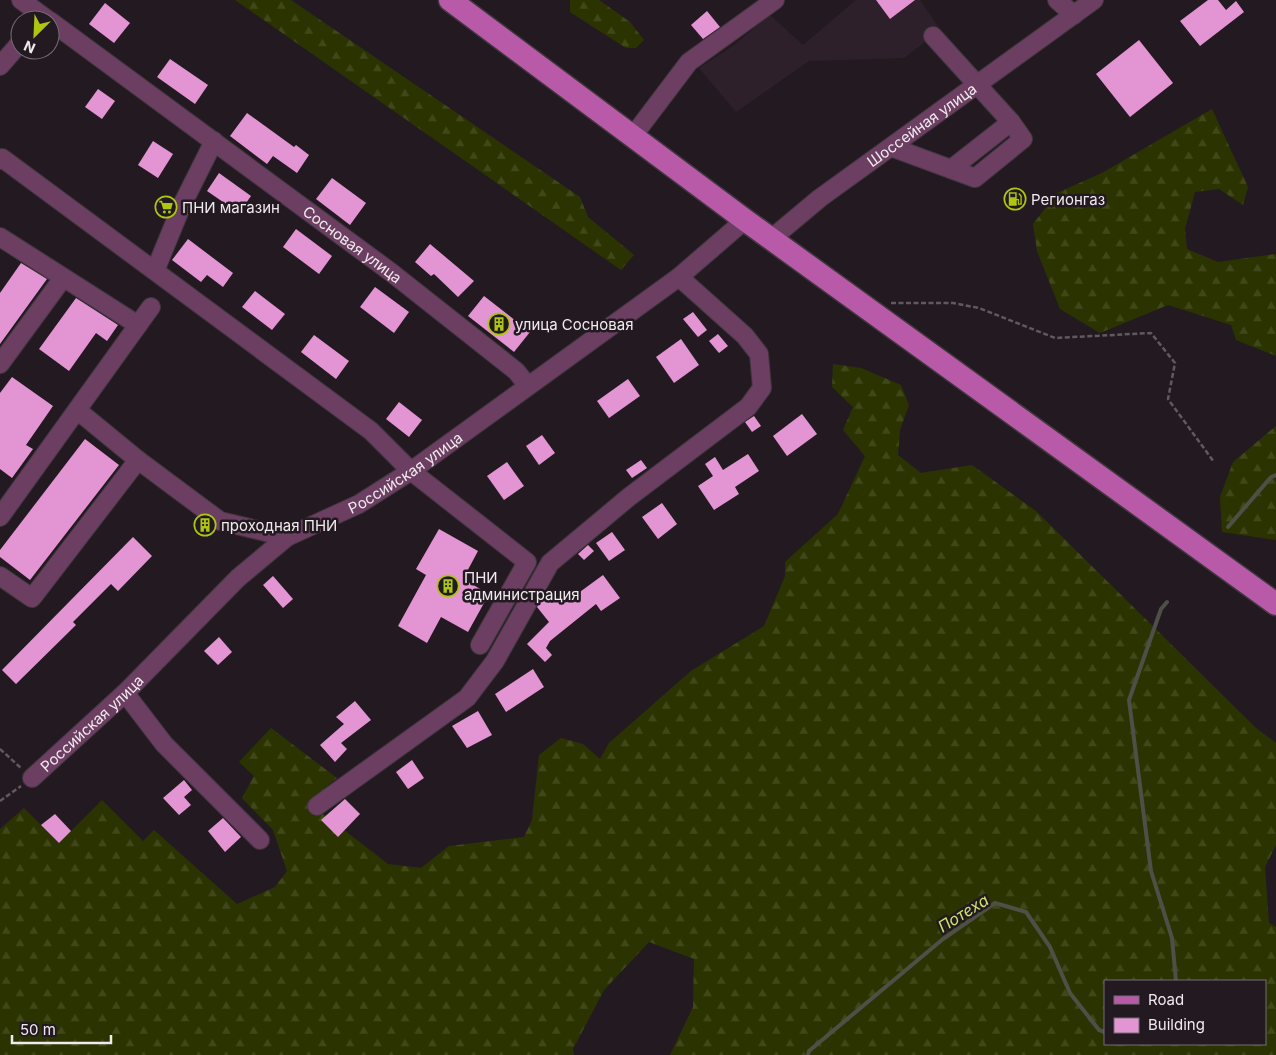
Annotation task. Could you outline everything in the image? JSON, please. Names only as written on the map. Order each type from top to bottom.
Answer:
[{"type":"main road","points":[[450,0],[771,239],[1276,604]]},
{"type":"street","name":"Сосновая улица","points":[[21,0],[36,10]]},
{"type":"street","points":[[634,136],[689,62],[776,0]]},
{"type":"street","points":[[1057,0],[1074,15]]},
{"type":"street","name":"Шоссейная улица","points":[[771,239],[820,198],[1094,0]]},
{"type":"street","name":"Сосновая улица","points":[[60,27],[392,273],[516,371],[528,386]]},
{"type":"street","points":[[891,147],[951,169],[1011,122],[976,86],[933,36]]},
{"type":"street","points":[[0,66],[10,54]]},
{"type":"street","points":[[155,271],[182,205],[214,142]]},
{"type":"street","points":[[1,159],[371,431],[411,471],[527,562],[480,645]]},
{"type":"street","name":"Российская улица","points":[[32,778],[124,693],[238,578],[288,537],[359,504],[411,471],[679,277],[746,220]]},
{"type":"street","points":[[0,237],[138,325]]},
{"type":"street","points":[[317,806],[467,698],[495,662],[550,563],[629,497],[748,406],[762,388],[759,354],[746,336],[679,277]]},
{"type":"street","points":[[0,364],[63,278]]},
{"type":"street","points":[[0,516],[151,307]]},
{"type":"street","points":[[77,410],[138,460],[220,521],[288,537]]},
{"type":"street","points":[[0,576],[32,598],[138,460]]},
{"type":"street","points":[[124,693],[164,744],[260,840]]},
{"type":"path","points":[[871,311],[878,303],[953,303],[978,308],[1055,338],[1151,333],[1175,363],[1168,399],[1214,462]]},
{"type":"path","points":[[0,749],[32,778],[0,801]]},
{"type":"shaded area","points":[[856,0],[920,0],[942,32],[933,36],[904,58],[809,61],[736,112],[699,68],[733,46],[770,15],[803,45]]},
{"type":"green space","points":[[235,0],[291,0],[580,197],[588,217],[634,255],[621,270]]},
{"type":"green space","points":[[570,0],[599,0],[630,22],[644,40],[636,48],[626,48],[570,12]]},
{"type":"green space","points":[[1212,109],[1248,187],[1243,205],[1219,189],[1195,192],[1185,229],[1187,249],[1218,262],[1276,254],[1276,356],[1236,340],[1231,325],[1168,305],[1100,333],[1060,309],[1037,251],[1033,224],[1057,193],[1102,173]]},
{"type":"green space","points":[[833,364],[861,368],[901,385],[909,405],[900,430],[898,455],[921,473],[972,465],[1036,511],[1256,728],[1276,743],[1276,845],[1265,867],[1269,923],[1276,927],[1276,1055],[670,1055],[693,1007],[694,959],[649,942],[604,990],[573,1049],[574,1055],[0,1055],[0,829],[24,808],[59,843],[102,800],[143,841],[154,830],[237,904],[275,887],[287,871],[273,830],[242,798],[254,776],[239,762],[271,728],[337,778],[308,802],[388,864],[421,868],[449,846],[524,837],[532,820],[539,755],[561,738],[583,744],[600,759],[609,743],[691,671],[764,626],[785,576],[785,562],[838,514],[865,456],[843,430],[853,407],[832,387]]},
{"type":"green space","points":[[1276,426],[1276,540],[1222,532],[1220,497],[1233,462]]},
{"type":"building","points":[[876,0],[915,0],[890,19]]},
{"type":"building","points":[[1208,0],[1218,0],[1226,10],[1236,1],[1244,12],[1200,46],[1180,21]]},
{"type":"building","points":[[105,3],[130,23],[114,43],[89,24]]},
{"type":"building","points":[[707,11],[720,27],[703,39],[691,25]]},
{"type":"building","points":[[1139,40],[1173,83],[1130,117],[1096,74]]},
{"type":"building","points":[[170,59],[208,85],[195,104],[157,77]]},
{"type":"building","points":[[98,89],[115,101],[102,119],[85,107]]},
{"type":"building","points":[[247,113],[294,147],[296,145],[309,155],[297,173],[273,156],[267,164],[230,136]]},
{"type":"building","points":[[153,141],[173,154],[158,178],[138,165]]},
{"type":"building","points":[[219,173],[251,196],[239,213],[207,191]]},
{"type":"building","points":[[332,178],[366,203],[350,225],[316,199]]},
{"type":"building","points":[[296,229],[332,256],[319,274],[283,247]]},
{"type":"building","points":[[188,239],[233,273],[223,287],[207,275],[201,282],[172,260]]},
{"type":"building","points":[[430,244],[474,281],[458,297],[434,274],[431,276],[415,262]]},
{"type":"building","points":[[21,263],[47,279],[0,344],[0,293]]},
{"type":"building","points":[[375,287],[409,312],[394,333],[360,307]]},
{"type":"building","points":[[255,291],[285,314],[272,330],[242,307]]},
{"type":"building","name":"улица Сосновая","points":[[484,296],[530,332],[514,352],[468,316]]},
{"type":"building","points":[[76,298],[118,325],[107,341],[96,333],[69,371],[39,349]]},
{"type":"building","points":[[693,312],[707,330],[698,337],[683,319]]},
{"type":"building","points":[[718,334],[728,346],[719,353],[709,341]]},
{"type":"building","points":[[314,335],[349,361],[336,379],[301,352]]},
{"type":"building","points":[[681,339],[699,365],[674,383],[656,357]]},
{"type":"building","points":[[12,377],[53,406],[26,445],[33,449],[12,478],[0,469],[0,393]]},
{"type":"building","points":[[628,379],[640,396],[609,418],[597,401]]},
{"type":"building","points":[[399,402],[422,420],[409,437],[386,419]]},
{"type":"building","points":[[802,414],[817,434],[787,456],[773,436]]},
{"type":"building","points":[[754,416],[761,426],[752,432],[745,422]]},
{"type":"building","points":[[542,435],[555,453],[539,465],[526,446]]},
{"type":"building","points":[[85,439],[119,465],[30,580],[0,557],[0,550]]},
{"type":"building","points":[[748,454],[759,471],[735,487],[739,494],[714,510],[698,486],[713,476],[705,464],[715,457],[723,470]]},
{"type":"building","points":[[641,460],[647,468],[632,478],[626,470]]},
{"type":"building","points":[[507,462],[524,486],[504,500],[487,476]]},
{"type":"building","points":[[662,503],[677,524],[658,539],[642,517]]},
{"type":"building","name":"ПНИ администрация","points":[[439,529],[478,551],[463,579],[489,594],[468,632],[441,617],[427,643],[398,626],[426,575],[416,569]]},
{"type":"building","points":[[612,532],[625,550],[609,561],[596,543]]},
{"type":"building","points":[[133,537],[152,556],[118,591],[111,584],[73,622],[76,625],[16,684],[2,670]]},
{"type":"building","points":[[588,545],[594,551],[584,560],[578,554]]},
{"type":"building","points":[[603,575],[620,598],[601,611],[596,604],[550,641],[546,648],[552,655],[545,662],[527,644],[549,622],[537,607],[543,596],[552,603],[567,590],[573,597]]},
{"type":"building","points":[[273,576],[293,599],[283,608],[263,585]]},
{"type":"building","points":[[219,637],[232,652],[218,665],[204,651]]},
{"type":"building","points":[[533,669],[544,687],[506,712],[495,694]]},
{"type":"building","points":[[355,701],[371,720],[341,743],[347,749],[335,762],[320,745],[344,724],[336,717]]},
{"type":"building","points":[[478,711],[492,735],[467,748],[452,726]]},
{"type":"building","points":[[412,760],[424,778],[408,789],[396,772]]},
{"type":"building","points":[[184,780],[192,790],[184,797],[191,805],[179,815],[163,798]]},
{"type":"building","points":[[345,799],[360,814],[338,837],[321,820]]},
{"type":"building","points":[[55,814],[71,831],[59,843],[41,825]]},
{"type":"building","points":[[223,818],[241,837],[225,852],[208,831]]},
{"type":"waterway","name":"Потеха","points":[[1228,527],[1271,477],[1276,475]]},
{"type":"waterway","name":"Потеха","points":[[1167,602],[1161,609],[1129,700],[1151,871],[1172,938],[1176,980]]},
{"type":"waterway","name":"Потеха","points":[[808,1055],[809,1051],[943,939],[995,903],[1026,912],[1050,947],[1070,993],[1099,1030],[1104,1032]]},
{"type":"place","name":"Регионгаз","points":[[1015,199]]},
{"type":"place","name":"ПНИ магазин","points":[[166,207]]},
{"type":"place","name":"улица Сосновая","points":[[499,324]]},
{"type":"place","name":"проходная ПНИ","points":[[205,525]]},
{"type":"place","name":"ПНИ администрация","points":[[448,586]]}]
